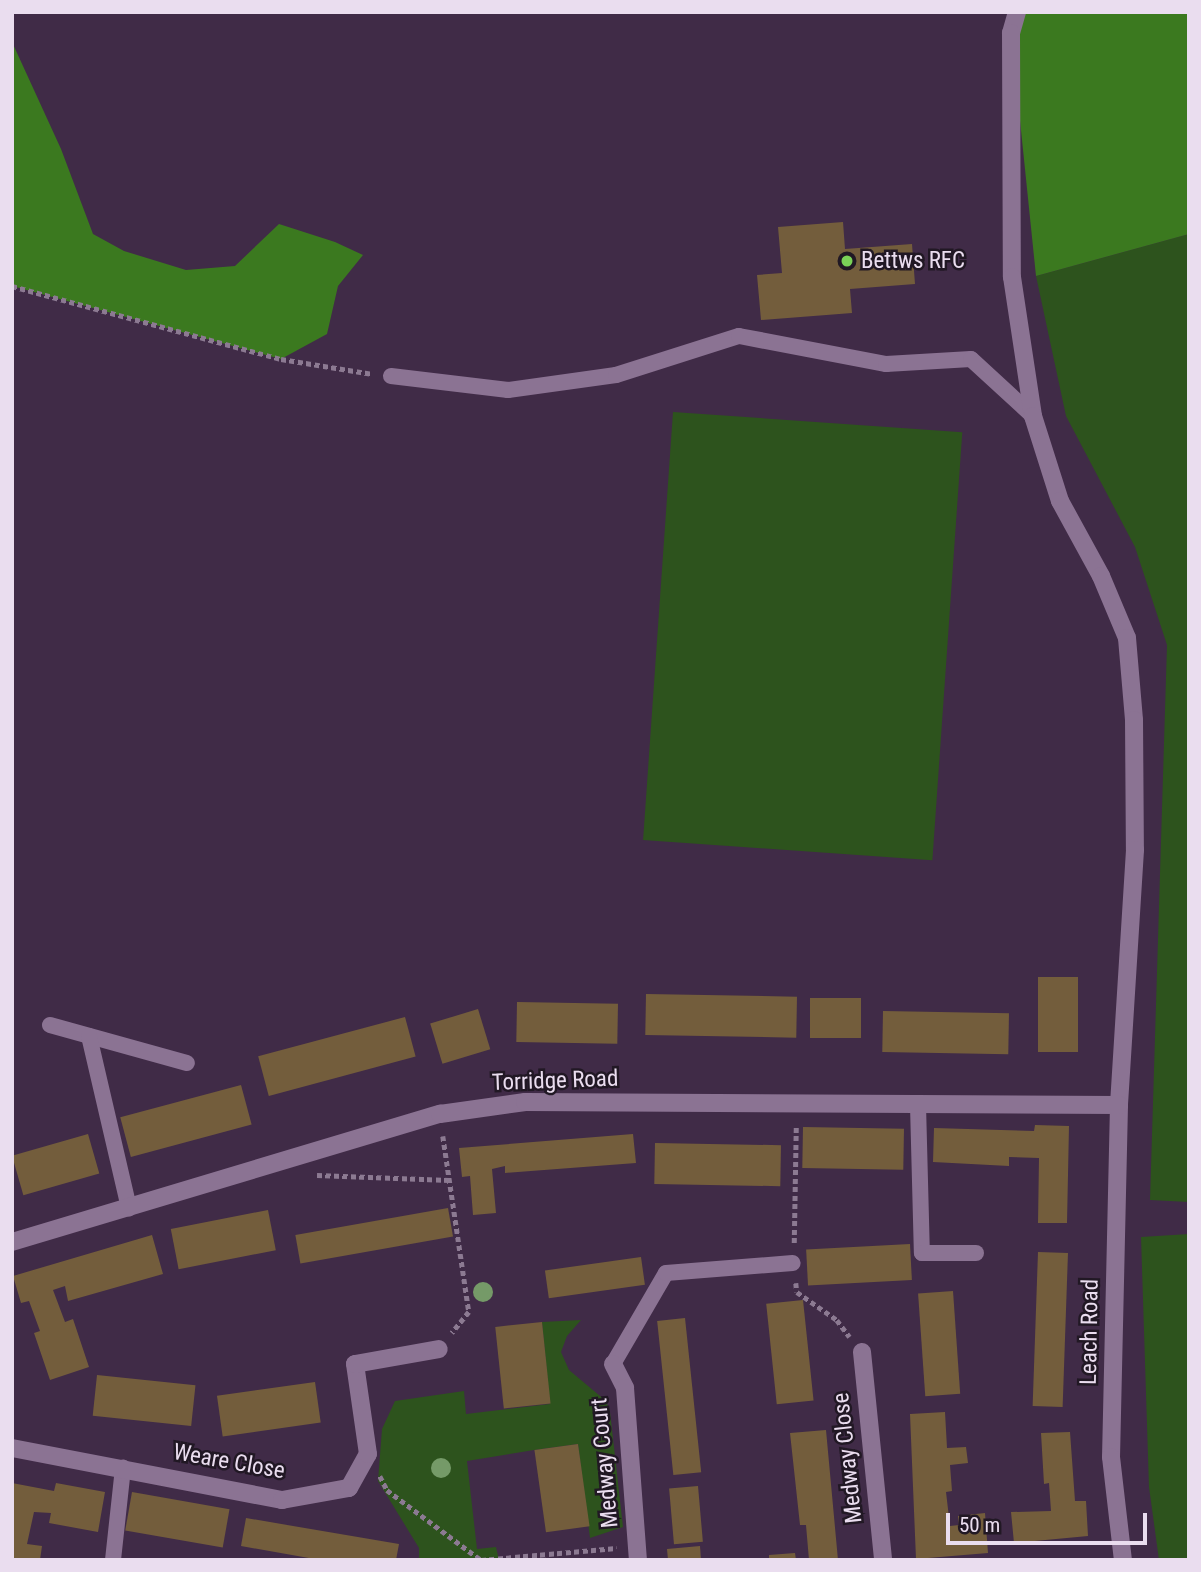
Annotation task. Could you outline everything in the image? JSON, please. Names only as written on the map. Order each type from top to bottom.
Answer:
[{"type":"street","name":"Leach Road","points":[[1017,12],[1011,33],[1012,278],[1033,416],[1060,501],[1101,576],[1127,638],[1134,720],[1135,850],[1119,1105],[1111,1457],[1123,1560]]},
{"type":"street","name":"Torridge Road","points":[[12,1242],[440,1114],[524,1102],[1119,1105]]},
{"type":"street","points":[[368,1454],[355,1364],[439,1349]]},
{"type":"street","name":"Medway Close","points":[[862,1352],[883,1560]]},
{"type":"street","name":"Medway Court","points":[[613,1364],[625,1388],[637,1553]]},
{"type":"street","name":"Weare Close","points":[[12,1448],[282,1500],[349,1488],[368,1454]]},
{"type":"lane","points":[[391,376],[508,390],[616,375],[739,336],[886,364],[971,359],[1033,416]]},
{"type":"lane","points":[[50,1025],[187,1063]]},
{"type":"lane","points":[[89,1036],[130,1208]]},
{"type":"lane","points":[[918,1105],[922,1253],[976,1253]]},
{"type":"lane","points":[[613,1364],[666,1273],[793,1263]]},
{"type":"lane","points":[[113,1560],[123,1468]]},
{"type":"path","points":[[12,286],[281,359],[391,376]]},
{"type":"path","points":[[796,1104],[793,1263],[797,1292],[837,1320],[862,1352]]},
{"type":"path","points":[[439,1349],[469,1312],[440,1114]]},
{"type":"path","points":[[313,1174],[449,1180]]},
{"type":"path","points":[[368,1454],[387,1490],[481,1560],[637,1553]]},
{"type":"green space","points":[[1017,12],[1189,12],[1189,234],[1036,276],[1011,33]]},
{"type":"green space","points":[[12,42],[61,149],[93,234],[124,251],[186,270],[235,266],[279,224],[335,242],[363,255],[338,286],[327,334],[281,359],[12,286]]},
{"type":"green space","points":[[1189,234],[1189,1202],[1150,1200],[1167,645],[1135,547],[1066,416],[1036,276]]},
{"type":"green space","points":[[673,412],[962,432],[932,860],[643,840]]},
{"type":"green space","points":[[1189,1234],[1189,1560],[1159,1560],[1149,1487],[1141,1237]]},
{"type":"green space","points":[[581,1320],[567,1336],[561,1352],[569,1370],[606,1401],[610,1412],[623,1527],[590,1538],[578,1444],[534,1450],[467,1461],[477,1549],[496,1547],[499,1560],[419,1560],[419,1548],[378,1481],[382,1429],[395,1401],[464,1391],[466,1414],[550,1404],[542,1322]]},
{"type":"building","name":"Bettws RFC","points":[[843,222],[845,249],[912,244],[915,284],[850,289],[852,313],[761,320],[757,275],[782,273],[778,227]]},
{"type":"building","points":[[1038,977],[1078,977],[1078,1052],[1038,1052]]},
{"type":"building","points":[[646,994],[797,997],[796,1038],[645,1035]]},
{"type":"building","points":[[810,998],[861,998],[861,1038],[810,1038]]},
{"type":"building","points":[[517,1002],[618,1004],[617,1044],[516,1042]]},
{"type":"building","points":[[478,1009],[490,1049],[442,1064],[430,1024]]},
{"type":"building","points":[[883,1011],[1009,1013],[1008,1054],[882,1052]]},
{"type":"building","points":[[405,1017],[416,1057],[269,1096],[258,1056]]},
{"type":"building","points":[[241,1085],[252,1125],[131,1157],[120,1117]]},
{"type":"building","points":[[1035,1125],[1069,1126],[1067,1223],[1038,1223],[1039,1158],[1009,1157],[1009,1166],[933,1162],[934,1128],[1034,1131]]},
{"type":"building","points":[[803,1127],[904,1129],[903,1170],[802,1168]]},
{"type":"building","points":[[88,1134],[99,1173],[23,1195],[12,1156]]},
{"type":"building","points":[[633,1134],[636,1163],[505,1173],[505,1166],[492,1169],[496,1213],[473,1215],[470,1176],[462,1177],[459,1148]]},
{"type":"building","points":[[655,1143],[781,1145],[780,1186],[654,1184]]},
{"type":"building","points":[[448,1208],[453,1237],[300,1263],[295,1235]]},
{"type":"building","points":[[268,1210],[276,1250],[179,1269],[171,1229]]},
{"type":"building","points":[[152,1235],[163,1274],[68,1301],[65,1286],[53,1290],[65,1322],[73,1319],[89,1367],[50,1380],[34,1333],[40,1331],[29,1301],[21,1303],[13,1276]]},
{"type":"building","points":[[910,1244],[912,1280],[808,1285],[806,1249]]},
{"type":"building","points":[[1038,1252],[1068,1253],[1063,1407],[1033,1406]]},
{"type":"building","points":[[641,1257],[645,1285],[549,1298],[545,1270]]},
{"type":"building","points":[[953,1291],[960,1394],[925,1396],[918,1293]]},
{"type":"building","points":[[803,1300],[814,1400],[777,1404],[766,1304]]},
{"type":"building","points":[[685,1318],[701,1472],[673,1475],[657,1321]]},
{"type":"building","points":[[542,1322],[551,1404],[504,1408],[495,1327]]},
{"type":"building","points":[[97,1375],[195,1385],[191,1426],[93,1416]]},
{"type":"building","points":[[315,1382],[321,1423],[223,1436],[217,1396]]},
{"type":"building","points":[[945,1412],[947,1448],[966,1447],[968,1463],[950,1465],[952,1491],[946,1492],[950,1526],[959,1525],[958,1516],[985,1513],[988,1553],[916,1559],[910,1414]]},
{"type":"building","points":[[826,1430],[838,1560],[809,1560],[806,1525],[800,1525],[790,1433]]},
{"type":"building","points":[[1070,1432],[1075,1501],[1086,1501],[1088,1536],[1014,1543],[1011,1512],[1051,1511],[1049,1483],[1044,1484],[1041,1433]]},
{"type":"building","points":[[578,1444],[590,1526],[546,1532],[534,1450]]},
{"type":"building","points":[[12,1483],[54,1491],[56,1483],[105,1492],[98,1532],[49,1523],[51,1513],[34,1512],[27,1544],[42,1546],[40,1560],[12,1560]]},
{"type":"building","points":[[698,1486],[703,1542],[674,1544],[669,1489]]},
{"type":"building","points":[[132,1492],[229,1509],[223,1548],[125,1530]]},
{"type":"building","points":[[246,1518],[399,1544],[396,1560],[320,1560],[241,1546]]},
{"type":"building","points":[[700,1546],[701,1560],[668,1560],[667,1549]]},
{"type":"building","points":[[795,1553],[796,1560],[769,1560],[769,1555]]},
{"type":"place","name":"Bettws RFC","points":[[847,261]]}]
